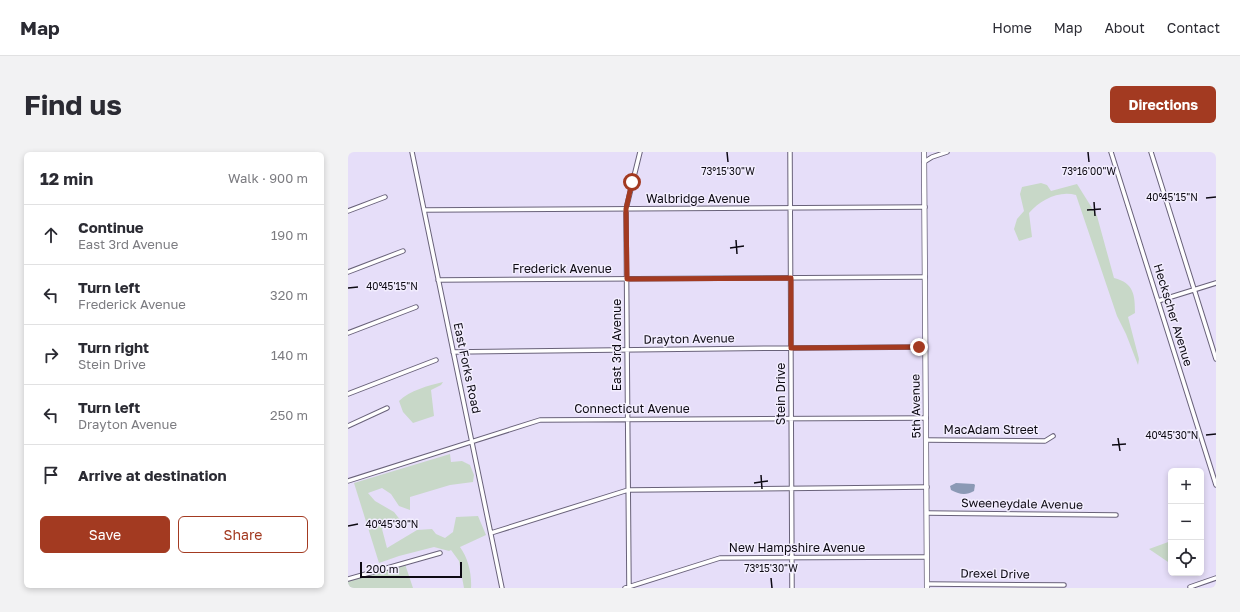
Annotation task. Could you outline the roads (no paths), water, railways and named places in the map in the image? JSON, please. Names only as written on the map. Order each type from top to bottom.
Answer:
[{"type":"main road","name":"5th Avenue","points":[[924,152],[927,586]]},
{"type":"street","name":"East Forks Road","points":[[412,152],[502,588]]},
{"type":"street","name":"East 3rd Avenue","points":[[628,588],[626,209],[640,152]]},
{"type":"street","name":"Stein Drive","points":[[790,152],[792,588]]},
{"type":"street","points":[[924,162],[932,157],[947,152]]},
{"type":"street","name":"Heckscher Avenue","points":[[1111,152],[1216,485]]},
{"type":"street","points":[[1151,152],[1216,359]]},
{"type":"street","points":[[348,211],[385,197]]},
{"type":"street","name":"Walbridge Avenue","points":[[424,210],[925,206]]},
{"type":"street","points":[[348,272],[403,251]]},
{"type":"street","name":"Frederick Avenue","points":[[438,280],[925,277]]},
{"type":"street","points":[[1158,301],[1216,283]]},
{"type":"street","points":[[348,333],[416,306]]},
{"type":"street","name":"Drayton Avenue","points":[[453,352],[925,347]]},
{"type":"street","points":[[348,394],[436,360]]},
{"type":"street","points":[[348,426],[387,408]]},
{"type":"street","name":"Connecticut Avenue","points":[[348,481],[540,420],[926,418]]},
{"type":"street","name":"MacAdam Street","points":[[926,440],[1045,441],[1053,436]]},
{"type":"street","points":[[491,533],[628,490],[926,487]]},
{"type":"street","name":"Sweeneydale Avenue","points":[[927,513],[1116,515]]},
{"type":"street","points":[[348,579],[440,553]]},
{"type":"street","name":"New Hampshire Avenue","points":[[628,588],[720,558],[926,557]]},
{"type":"street","points":[[1190,587],[1216,578]]},
{"type":"street","name":"Drexel Drive","points":[[927,586],[1064,585]]},
{"type":"water","points":[[956,483],[974,484],[974,491],[965,494],[951,490],[950,486]]}]
